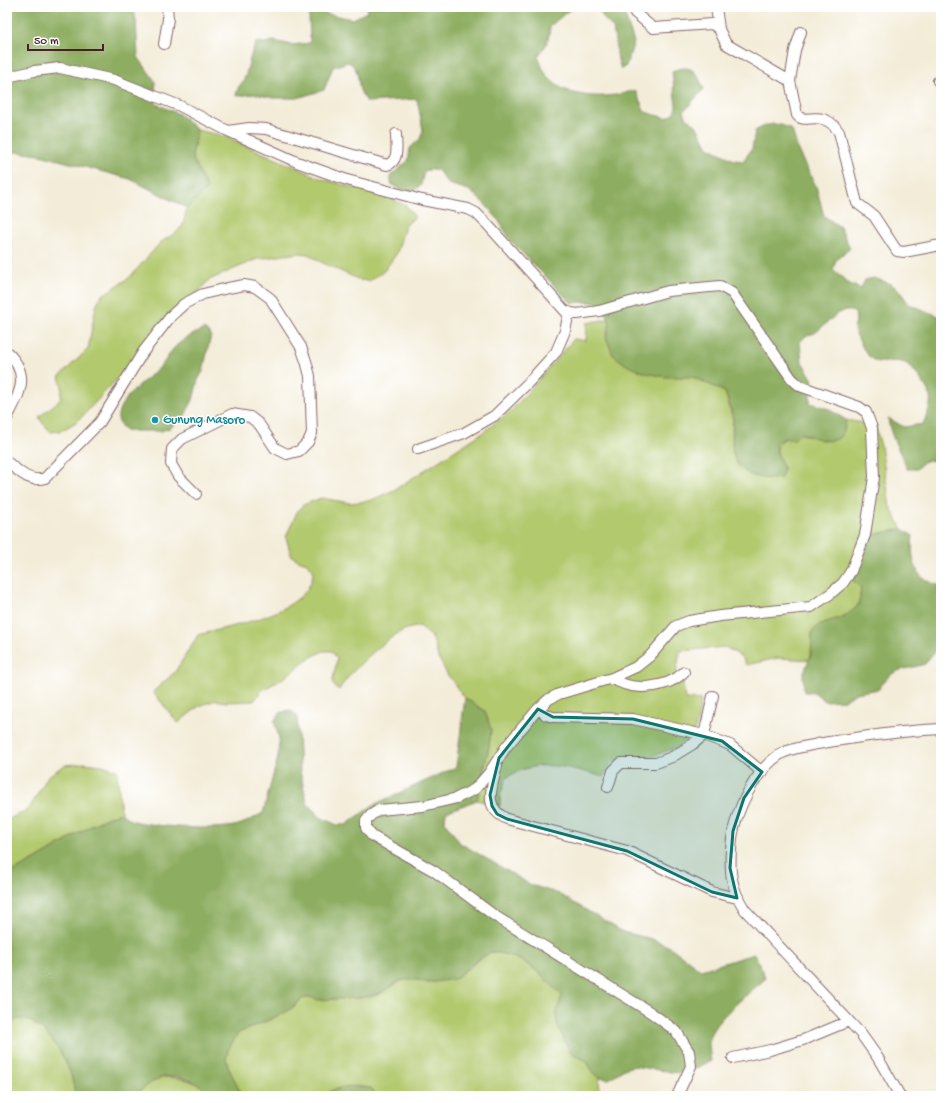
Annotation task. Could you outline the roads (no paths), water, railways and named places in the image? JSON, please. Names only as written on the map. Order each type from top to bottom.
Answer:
[{"type":"street","points":[[164,44],[168,19],[167,7]]},
{"type":"street","points":[[633,7],[635,13],[653,28],[712,24],[719,29]]},
{"type":"street","points":[[716,7],[719,29],[729,46],[790,81]]},
{"type":"street","points":[[801,32],[795,50],[790,81],[796,111],[799,118],[824,118],[834,125],[839,132],[858,203],[874,216],[897,251],[904,252],[941,245]]},
{"type":"street","points":[[7,77],[34,71],[60,68],[114,80],[180,106],[228,131],[297,162],[347,180],[422,200],[448,204],[476,213],[566,312],[577,314],[599,311],[668,291],[720,286],[732,292],[792,379],[800,386],[859,407],[866,412],[872,428],[874,477],[865,535],[851,571],[843,583],[811,607],[720,616],[689,621],[676,626],[644,662],[612,678],[559,694],[548,699],[538,709],[475,789],[458,798],[423,806],[379,810],[371,815],[366,821],[366,828],[372,836],[434,871],[495,916],[650,1012],[676,1032],[689,1052],[691,1066],[677,1096]]},
{"type":"street","points":[[228,131],[249,128],[266,129],[387,165],[392,164],[396,157],[396,134]]},
{"type":"street","points":[[7,462],[29,478],[37,480],[45,478],[100,422],[143,352],[171,316],[184,304],[203,294],[222,289],[244,285],[255,287],[270,298],[300,347],[310,376],[312,433],[308,442],[299,451],[287,454],[275,448],[260,424],[250,417],[232,414],[182,439],[172,449],[171,464],[178,476],[196,494]]},
{"type":"street","points":[[418,449],[464,433],[494,416],[528,383],[556,352],[565,332],[569,312]]},
{"type":"street","points":[[7,352],[18,367],[22,380],[20,393],[7,418]]},
{"type":"street","points":[[612,678],[620,684],[652,686],[670,683],[684,672]]},
{"type":"street","points":[[608,787],[613,771],[618,765],[625,762],[656,762],[686,749],[704,735],[713,696]]},
{"type":"street","points":[[538,709],[546,715],[553,717],[633,719],[704,735],[730,745],[762,772]]},
{"type":"street","points":[[900,1096],[878,1058],[848,1020],[762,929],[737,898],[733,887],[730,868],[733,831],[744,798],[762,772],[779,755],[790,750],[857,738],[941,729]]},
{"type":"street","points":[[499,758],[490,795],[492,806],[497,814],[507,819],[627,851],[712,892],[737,898]]},
{"type":"street","points":[[733,1058],[770,1050],[803,1040],[848,1020]]},
{"type":"place","name":"Gunung Masoro","points":[[155,420]]}]
